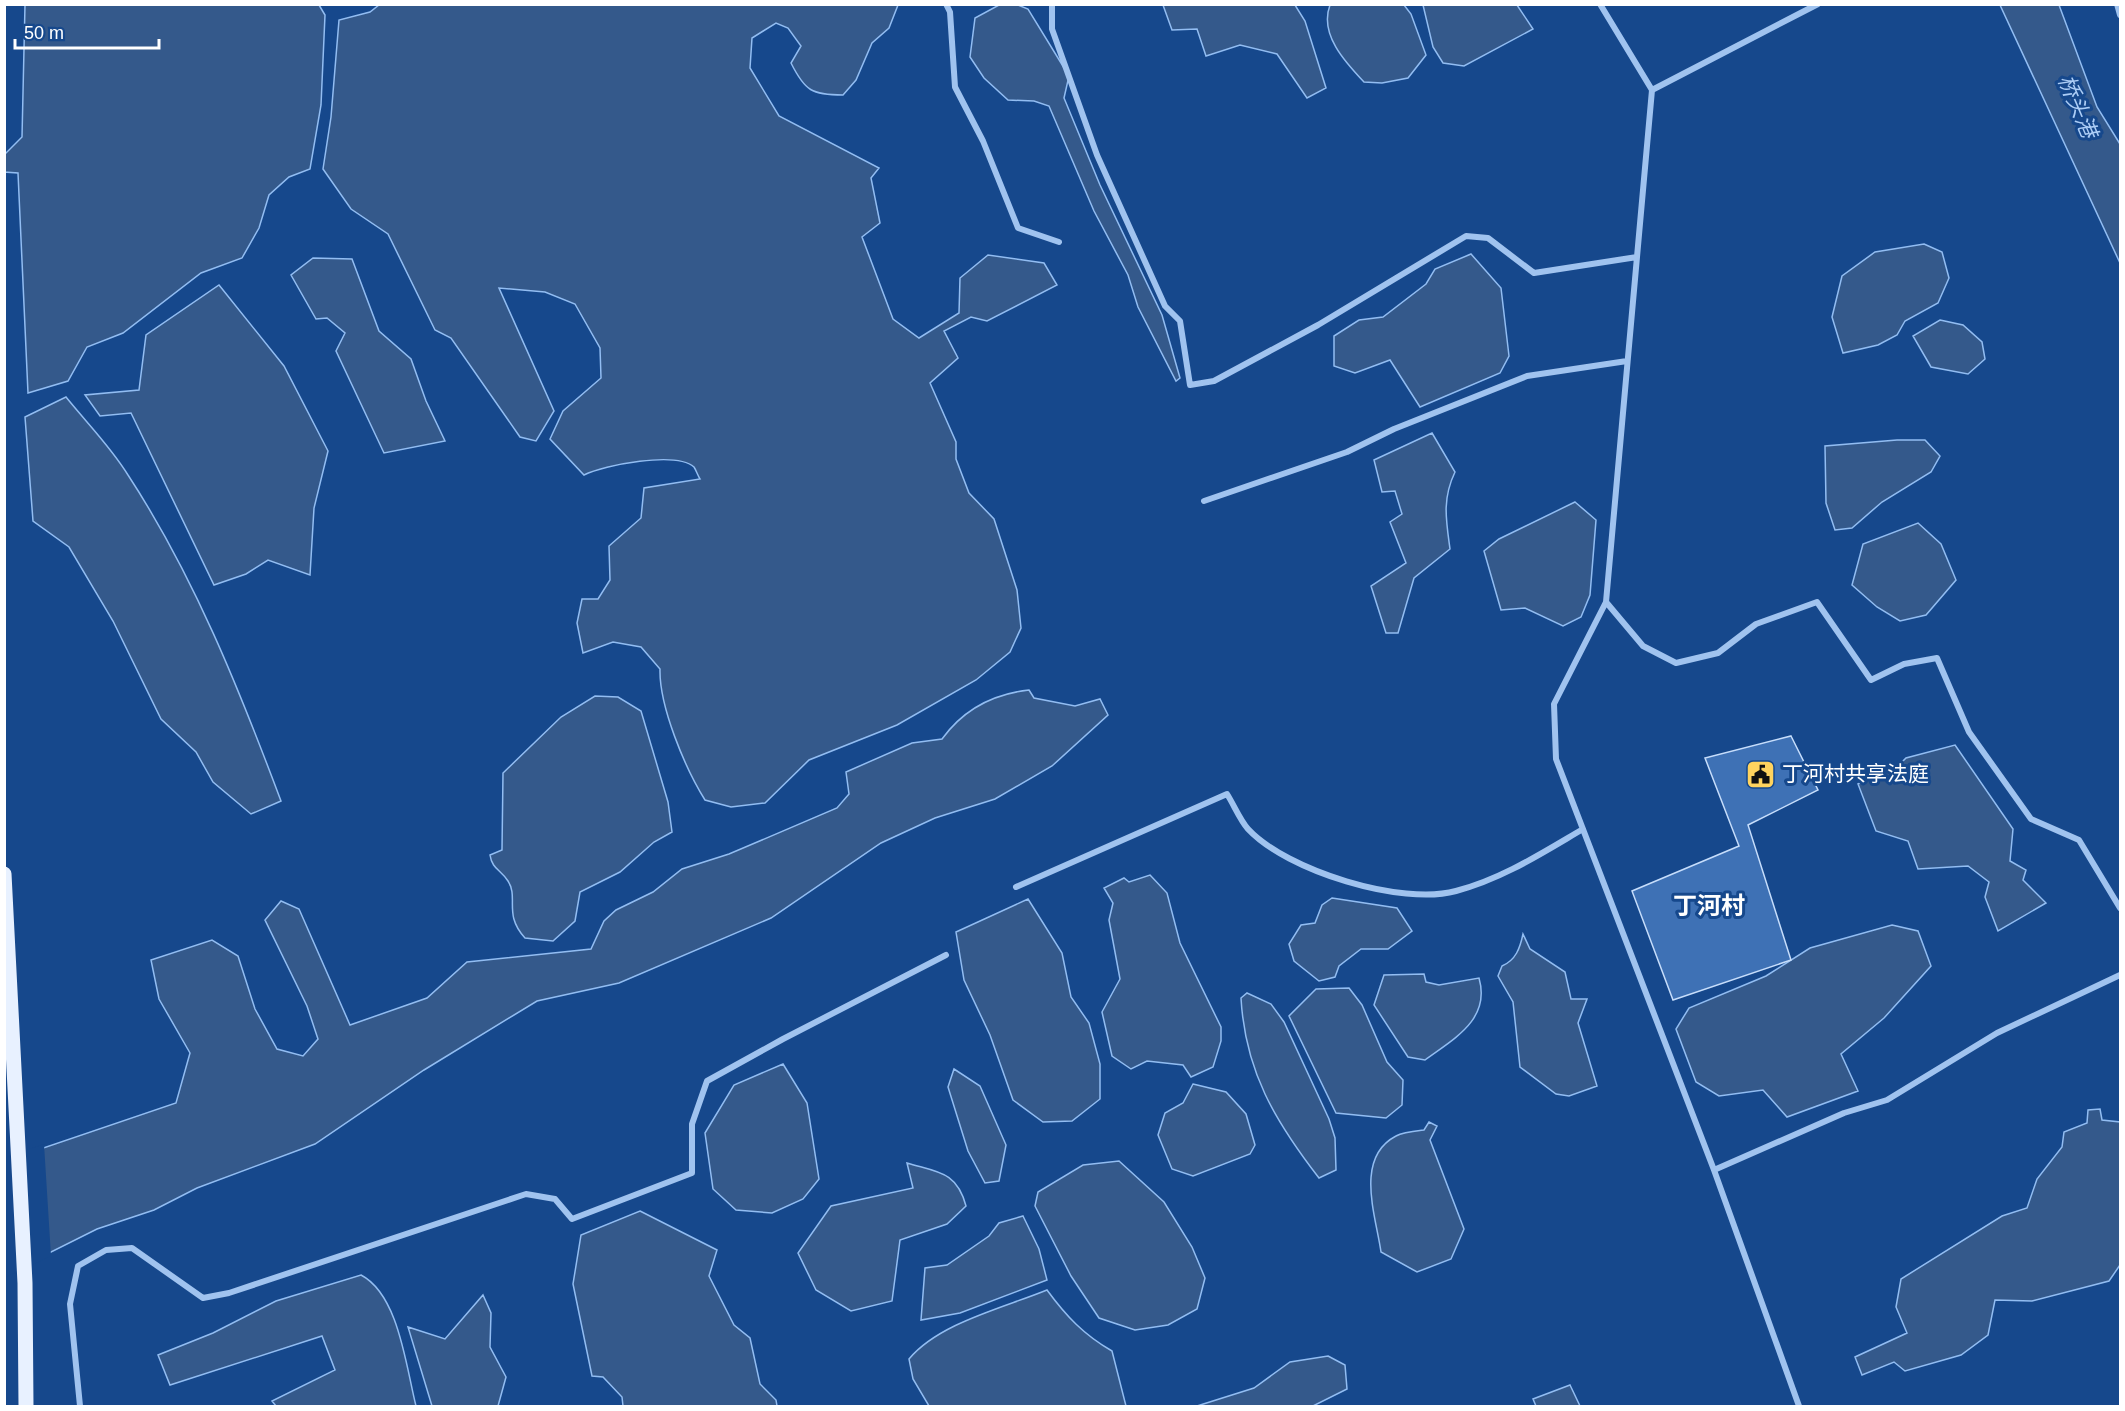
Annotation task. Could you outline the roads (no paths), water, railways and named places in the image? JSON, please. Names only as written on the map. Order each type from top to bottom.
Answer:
[{"type":"main road","points":[[4,874],[25,1283],[26,1407]]},
{"type":"street","points":[[946,4],[950,12],[955,87],[983,141],[1018,228],[1059,242]]},
{"type":"street","points":[[1052,4],[1052,29],[1097,155],[1165,306],[1180,321],[1190,385],[1214,381],[1318,325],[1466,236],[1488,238],[1534,273],[1636,257]]},
{"type":"street","points":[[1600,4],[1652,90],[1606,602],[1554,704],[1556,759],[1714,1170],[1799,1407]]},
{"type":"street","points":[[1652,90],[1818,4]]},
{"type":"street","points":[[2116,4],[2121,15]]},
{"type":"street","points":[[1204,501],[1347,452],[1394,429],[1527,376],[1627,361]]},
{"type":"street","points":[[1606,602],[1643,646],[1676,663],[1718,653],[1756,624],[1817,602],[1871,680],[1904,664],[1937,658],[1969,732],[2031,819],[2079,840],[2121,908]]},
{"type":"street","points":[[1016,887],[1227,794],[1247,828],[1274,852],[1315,873],[1367,887],[1413,893],[1454,892],[1502,876],[1583,829]]},
{"type":"street","points":[[80,1407],[70,1304],[78,1266],[106,1250],[132,1248],[203,1298],[229,1293],[526,1194],[555,1199],[572,1220],[692,1173],[692,1124],[707,1082],[783,1039],[946,955]]},
{"type":"street","points":[[1714,1170],[1844,1113],[1887,1100],[1997,1033],[2121,975]]},
{"type":"water","points":[[25,5],[319,5],[325,15],[321,105],[310,169],[289,177],[269,195],[259,228],[242,258],[201,273],[123,333],[87,347],[68,381],[28,393],[18,173],[4,172],[5,154],[22,137]]},
{"type":"water","points":[[379,5],[898,5],[889,28],[872,43],[856,80],[843,95],[824,94],[811,90],[805,85],[791,63],[801,46],[788,28],[776,23],[752,38],[750,68],[779,116],[879,168],[871,178],[880,223],[862,237],[893,319],[919,338],[959,313],[960,278],[988,255],[1044,263],[1057,285],[987,321],[971,317],[944,331],[958,358],[930,383],[956,442],[956,459],[969,493],[994,519],[1017,590],[1021,628],[1010,652],[976,680],[897,725],[809,760],[765,803],[731,807],[705,800],[689,771],[675,736],[664,701],[660,669],[641,647],[613,642],[583,653],[577,623],[582,599],[598,599],[610,580],[609,546],[641,518],[644,488],[700,479],[694,467],[685,462],[672,460],[640,461],[607,467],[584,475],[550,439],[563,411],[601,378],[600,348],[575,304],[545,292],[499,288],[554,411],[536,441],[520,437],[451,338],[435,330],[388,234],[351,209],[323,169],[331,117],[339,20],[370,12]]},
{"type":"water","points":[[999,5],[1018,5],[1028,9],[1069,76],[1064,98],[1100,185],[1162,315],[1180,378],[1176,381],[1138,307],[1128,275],[1094,211],[1049,106],[1034,101],[1008,100],[984,78],[970,57],[975,18]]},
{"type":"water","points":[[1163,5],[1295,5],[1305,21],[1326,88],[1307,98],[1277,54],[1240,45],[1206,56],[1197,29],[1172,30]]},
{"type":"water","points":[[1330,5],[1404,5],[1411,14],[1426,55],[1408,78],[1382,83],[1364,82],[1349,66],[1331,37],[1328,26]]},
{"type":"water","points":[[1423,5],[1517,5],[1533,29],[1464,66],[1443,63],[1433,47]]},
{"type":"water","name":"桥头港","points":[[2000,5],[2059,5],[2097,107],[2120,144],[2120,263]]},
{"type":"water","points":[[1924,244],[1942,252],[1949,278],[1938,303],[1905,321],[1897,335],[1878,345],[1843,353],[1832,317],[1842,276],[1875,252]]},
{"type":"water","points":[[1471,254],[1501,288],[1509,356],[1500,373],[1420,407],[1390,360],[1355,373],[1334,366],[1334,336],[1359,320],[1383,317],[1426,284],[1435,269]]},
{"type":"water","points":[[313,258],[352,259],[379,331],[411,359],[426,401],[445,441],[384,453],[336,351],[345,333],[327,318],[316,319],[291,275]]},
{"type":"water","points":[[219,285],[284,366],[328,451],[314,508],[310,575],[268,560],[246,574],[214,585],[131,413],[100,416],[85,395],[139,390],[146,335]]},
{"type":"water","points":[[1940,320],[1963,325],[1982,342],[1985,359],[1968,374],[1931,367],[1913,336]]},
{"type":"water","points":[[66,397],[121,465],[174,553],[232,675],[281,801],[251,814],[213,782],[196,752],[161,719],[113,621],[69,547],[33,521],[25,417]]},
{"type":"water","points":[[1432,433],[1455,472],[1447,501],[1446,519],[1450,549],[1414,578],[1398,633],[1386,633],[1371,586],[1406,563],[1390,522],[1402,514],[1395,491],[1382,492],[1374,460]]},
{"type":"water","points":[[1925,440],[1940,456],[1931,472],[1882,502],[1852,528],[1835,530],[1826,503],[1825,446]]},
{"type":"water","points":[[1575,502],[1596,520],[1590,595],[1581,617],[1563,626],[1525,608],[1501,610],[1484,551],[1499,539]]},
{"type":"water","points":[[1918,523],[1941,544],[1956,580],[1926,615],[1900,621],[1877,607],[1852,585],[1863,544]]},
{"type":"water","points":[[1029,690],[1034,698],[1075,706],[1100,699],[1108,715],[1052,766],[995,799],[935,818],[881,843],[771,918],[619,983],[537,1001],[424,1070],[315,1144],[197,1188],[154,1210],[97,1229],[5,1275],[5,1161],[176,1103],[190,1053],[159,999],[151,960],[212,940],[238,956],[255,1009],[277,1049],[303,1056],[318,1039],[307,1006],[265,920],[281,901],[299,909],[350,1025],[427,998],[467,962],[591,949],[604,921],[616,910],[653,892],[682,869],[729,854],[837,808],[849,794],[846,772],[912,743],[942,739],[959,720],[980,705],[1003,695]]},
{"type":"water","points":[[595,696],[618,697],[641,711],[668,802],[672,832],[654,842],[620,872],[580,892],[575,921],[553,941],[525,938],[518,929],[513,914],[511,887],[493,863],[490,855],[502,850],[503,773],[561,717]]},
{"type":"water","points":[[1955,745],[2013,829],[2010,861],[2026,870],[2023,880],[2046,903],[1998,931],[1985,897],[1989,882],[1968,866],[1918,869],[1908,841],[1876,831],[1858,784],[1898,766],[1906,758]]},
{"type":"water","points":[[1150,875],[1167,893],[1180,943],[1221,1027],[1221,1041],[1213,1067],[1191,1077],[1183,1065],[1147,1061],[1131,1069],[1112,1056],[1102,1012],[1120,979],[1109,920],[1113,903],[1104,888],[1124,878],[1129,882]]},
{"type":"water","points":[[1332,898],[1397,908],[1412,931],[1388,949],[1361,949],[1339,966],[1335,977],[1319,981],[1294,961],[1289,944],[1301,925],[1315,923],[1322,905]]},
{"type":"water","points":[[1028,899],[1062,953],[1071,997],[1089,1023],[1100,1064],[1100,1099],[1072,1121],[1043,1122],[1013,1100],[990,1035],[964,980],[956,932]]},
{"type":"water","points":[[1892,925],[1918,931],[1931,966],[1884,1018],[1841,1054],[1858,1091],[1787,1117],[1763,1090],[1719,1096],[1696,1082],[1676,1029],[1689,1008],[1766,976],[1810,948]]},
{"type":"water","points":[[1523,934],[1530,949],[1565,972],[1571,999],[1587,999],[1578,1023],[1597,1086],[1569,1096],[1556,1094],[1520,1067],[1513,1002],[1498,976],[1502,966],[1517,953]]},
{"type":"water","points":[[1424,974],[1426,982],[1439,985],[1479,978],[1481,993],[1480,1006],[1467,1027],[1425,1060],[1408,1057],[1374,1005],[1384,975]]},
{"type":"water","points":[[1349,988],[1362,1005],[1387,1062],[1403,1080],[1402,1105],[1386,1118],[1336,1113],[1289,1016],[1316,989]]},
{"type":"water","points":[[1247,993],[1271,1004],[1284,1022],[1329,1119],[1335,1138],[1336,1170],[1319,1178],[1276,1115],[1256,1072],[1249,1049],[1241,998]]},
{"type":"water","points":[[783,1064],[807,1103],[819,1179],[803,1199],[772,1213],[736,1210],[713,1189],[705,1133],[734,1085]]},
{"type":"water","points":[[954,1069],[980,1086],[1006,1145],[999,1181],[985,1183],[968,1151],[948,1087]]},
{"type":"water","points":[[1193,1084],[1226,1092],[1246,1114],[1255,1145],[1250,1154],[1193,1176],[1172,1169],[1158,1135],[1165,1113],[1183,1103]]},
{"type":"water","points":[[2100,1109],[2102,1120],[2120,1122],[2120,1265],[2109,1281],[2032,1301],[1995,1300],[1988,1335],[1961,1355],[1905,1371],[1894,1362],[1862,1375],[1855,1357],[1907,1333],[1896,1307],[1901,1279],[2002,1216],[2027,1208],[2037,1179],[2062,1147],[2064,1132],[2087,1123],[2088,1110]]},
{"type":"water","points":[[1429,1122],[1437,1126],[1430,1140],[1464,1229],[1451,1259],[1417,1272],[1381,1252],[1372,1205],[1371,1173],[1375,1158],[1383,1146],[1396,1136],[1424,1130]]},
{"type":"water","points":[[1119,1161],[1164,1202],[1192,1247],[1205,1278],[1197,1309],[1168,1325],[1135,1330],[1099,1318],[1071,1276],[1035,1206],[1038,1192],[1083,1165]]},
{"type":"water","points":[[907,1163],[936,1171],[951,1179],[962,1194],[966,1206],[947,1224],[900,1240],[892,1301],[851,1311],[816,1290],[798,1253],[831,1206],[913,1188]]},
{"type":"water","points":[[640,1211],[717,1250],[709,1276],[734,1325],[750,1338],[760,1384],[776,1400],[777,1406],[623,1406],[622,1397],[603,1377],[592,1376],[573,1284],[581,1235]]},
{"type":"water","points":[[1023,1216],[1039,1249],[1047,1280],[960,1313],[921,1320],[925,1268],[947,1265],[989,1236],[999,1223]]},
{"type":"water","points":[[361,1275],[374,1285],[384,1298],[392,1315],[399,1333],[416,1406],[276,1406],[272,1401],[335,1370],[322,1336],[170,1385],[158,1355],[213,1333],[276,1301]]},
{"type":"water","points":[[1047,1290],[1076,1324],[1112,1351],[1126,1406],[929,1406],[913,1379],[909,1359],[922,1346],[954,1326]]},
{"type":"water","points":[[483,1295],[491,1313],[490,1347],[506,1377],[498,1406],[432,1406],[408,1327],[445,1339]]},
{"type":"water","points":[[1328,1356],[1345,1365],[1347,1389],[1313,1406],[1197,1406],[1254,1388],[1290,1362]]},
{"type":"water","points":[[1570,1385],[1580,1406],[1536,1406],[1533,1399]]},
{"type":"place","name":"丁河村共享法庭","points":[[1761,774]]},
{"type":"district","name":"丁河村","points":[[1709,906]]}]
